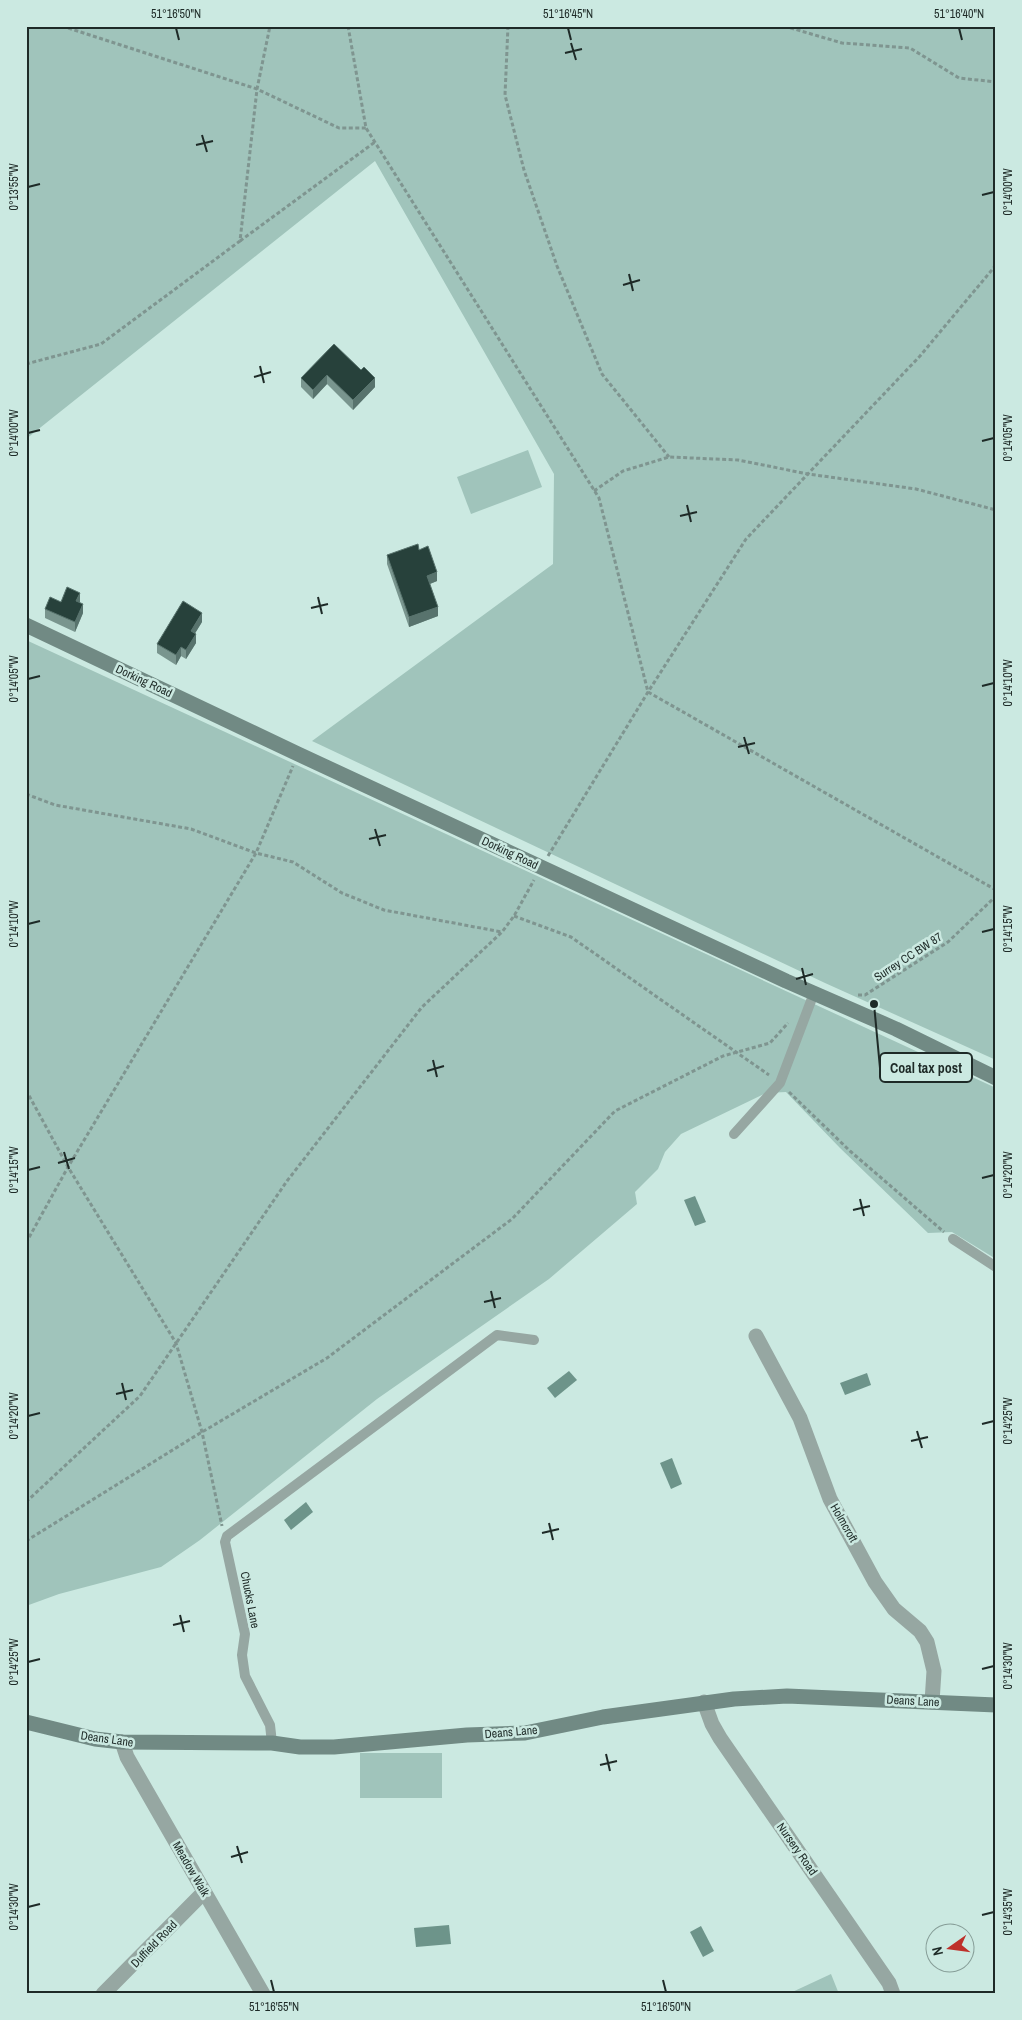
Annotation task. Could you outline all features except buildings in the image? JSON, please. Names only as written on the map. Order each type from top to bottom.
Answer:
[{"type":"main road","name":"Dorking Road","points":[[26,625],[541,867],[896,1029],[996,1078]]},
{"type":"main road","name":"Deans Lane","points":[[26,1722],[95,1739],[122,1742],[272,1743],[300,1747],[334,1747],[467,1735],[525,1733],[603,1717],[704,1702],[787,1696],[996,1705]]},
{"type":"street","name":"Holmcroft","points":[[756,1336],[800,1418],[830,1499],[875,1582],[894,1609],[920,1631],[927,1642],[934,1671],[932,1702]]},
{"type":"street","name":"Nursery Road","points":[[704,1702],[712,1724],[720,1738],[889,1983],[893,1994]]},
{"type":"street","name":"Meadow Walk","points":[[122,1742],[262,1994]]},
{"type":"street","name":"Duffield Road","points":[[104,1994],[204,1892]]},
{"type":"lane","points":[[734,1134],[780,1084],[814,993]]},
{"type":"lane","points":[[953,1239],[996,1267]]},
{"type":"lane","points":[[226,1546],[225,1539],[230,1532],[496,1335],[534,1340]]},
{"type":"lane","name":"Chucks Lane","points":[[226,1546],[245,1634],[242,1655],[246,1676],[270,1725],[272,1743]]},
{"type":"path","points":[[62,26],[257,89],[340,128],[366,128]]},
{"type":"path","points":[[240,241],[257,89],[270,26]]},
{"type":"path","points":[[348,26],[366,128],[599,498],[648,692],[996,890]]},
{"type":"path","points":[[508,26],[505,95],[524,170],[557,266],[602,374],[669,457]]},
{"type":"path","points":[[784,26],[842,42],[910,48],[959,78],[996,82]]},
{"type":"path","points":[[26,364],[101,344],[375,142]]},
{"type":"path","points":[[26,1502],[140,1396],[287,1181],[422,1006],[502,932],[514,916],[541,867],[648,692],[746,539],[920,356],[996,265]]},
{"type":"path","points":[[594,491],[623,471],[669,457],[738,460],[808,474],[916,489],[996,510]]},
{"type":"path","points":[[26,1243],[68,1167],[256,853],[298,754]]},
{"type":"path","points":[[26,794],[55,805],[192,829],[256,853],[293,862],[342,893],[384,910],[502,932]]},
{"type":"path","name":"Surrey CC BW 87","points":[[848,994],[865,995],[948,942],[996,896]]},
{"type":"path","points":[[514,916],[571,937],[739,1053],[780,1084],[850,1151],[953,1239]]},
{"type":"path","points":[[26,1541],[202,1432],[327,1358],[512,1219],[615,1111],[723,1056],[739,1053],[770,1042],[789,1021]]},
{"type":"path","points":[[26,1090],[68,1167],[176,1343],[202,1432],[226,1546]]},
{"type":"shaded area","points":[[26,26],[996,26],[996,1060],[825,983],[312,741],[553,564],[554,474],[375,161],[26,439]]},
{"type":"shaded area","points":[[528,450],[542,487],[471,514],[457,477]]},
{"type":"shaded area","points":[[26,640],[996,1088],[996,1259],[952,1232],[928,1233],[840,1148],[786,1092],[766,1093],[681,1134],[665,1152],[658,1169],[635,1192],[637,1204],[549,1279],[377,1399],[200,1540],[161,1567],[59,1594],[26,1606]]},
{"type":"shaded area","points":[[695,1196],[706,1222],[695,1226],[684,1200]]},
{"type":"shaded area","points":[[569,1371],[577,1380],[555,1398],[547,1388]]},
{"type":"shaded area","points":[[867,1373],[871,1385],[845,1395],[840,1383]]},
{"type":"shaded area","points":[[672,1458],[682,1484],[671,1489],[660,1463]]},
{"type":"shaded area","points":[[306,1502],[313,1512],[291,1530],[284,1520]]},
{"type":"shaded area","points":[[360,1753],[442,1753],[442,1798],[360,1798]]},
{"type":"shaded area","points":[[449,1925],[451,1944],[416,1947],[414,1928]]},
{"type":"shaded area","points":[[701,1926],[714,1951],[703,1957],[690,1932]]},
{"type":"shaded area","points":[[831,1974],[839,1994],[788,1994]]},
{"type":"place","name":"Coal tax post","points":[[874,1004]]}]
